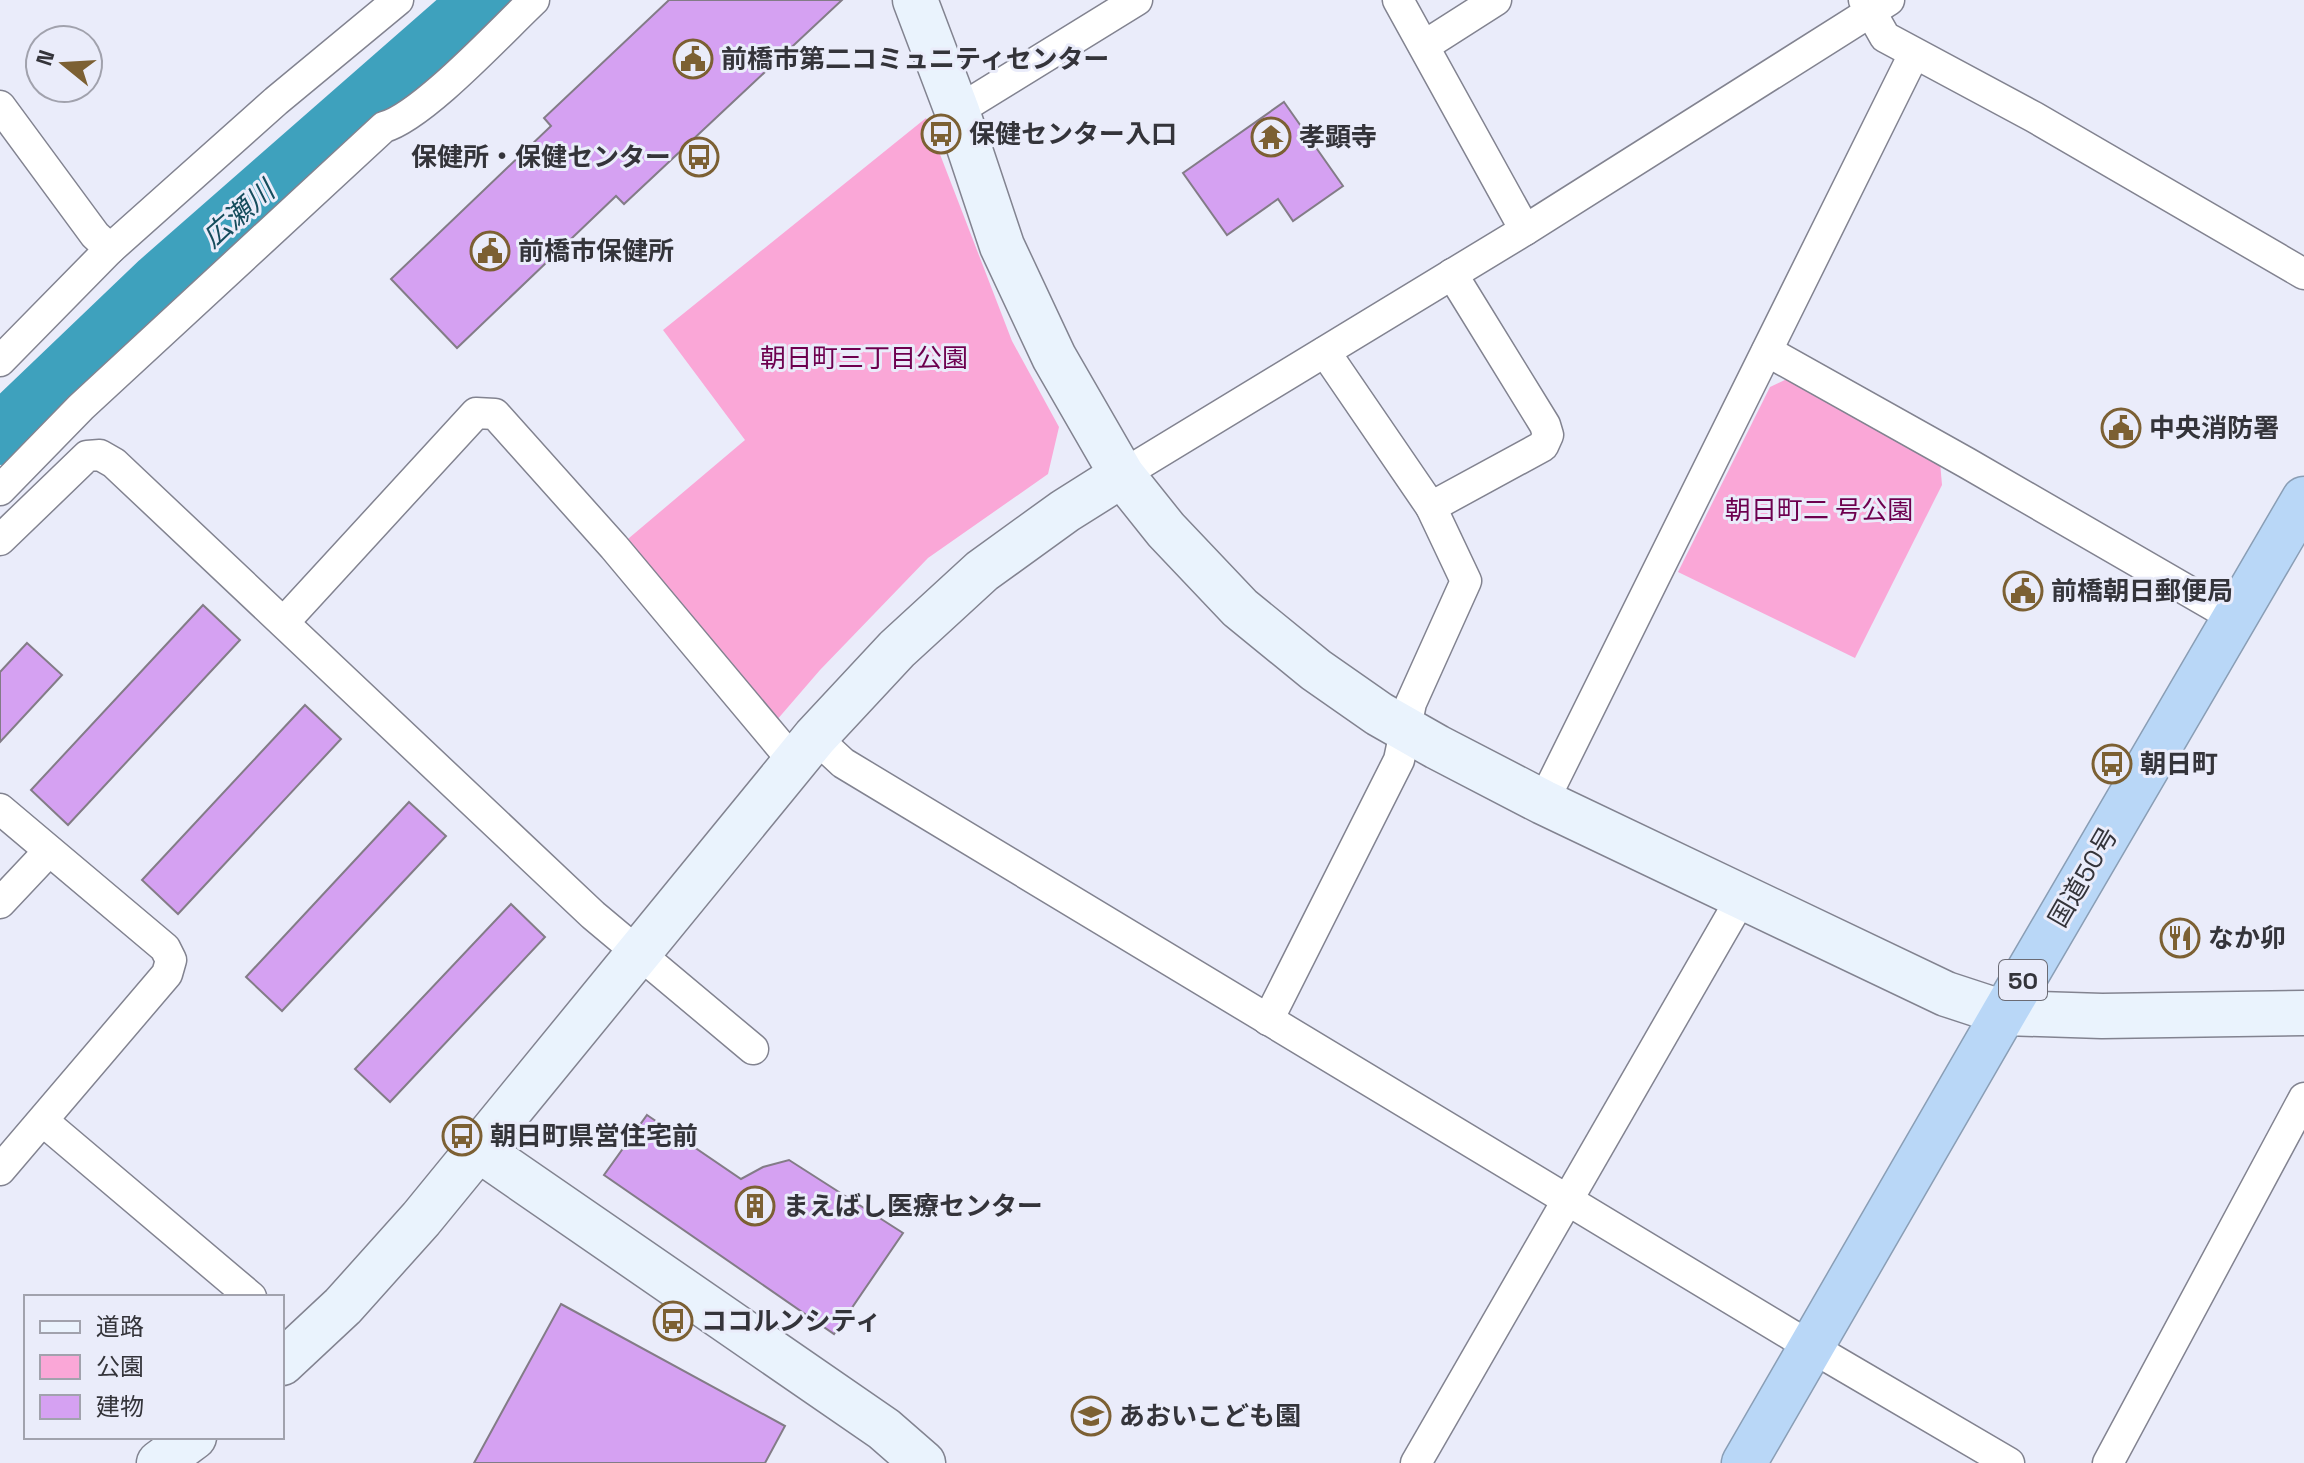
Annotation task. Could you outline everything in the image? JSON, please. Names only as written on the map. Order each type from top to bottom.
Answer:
[{"type":"highway","name":"国道50号","points":[[1744,1463],[2304,499]]},
{"type":"street","points":[[0,361],[110,249],[276,101],[398,0]]},
{"type":"street","points":[[0,490],[54,433],[279,223],[384,127],[397,123],[439,90],[534,0]]},
{"type":"street","points":[[915,0],[957,111],[1002,246],[1054,357],[1122,475],[1166,530],[1240,608],[1316,670],[1379,714],[1543,802],[1946,994],[2004,1013],[2102,1016],[2304,1013]]},
{"type":"street","points":[[957,111],[1137,0]]},
{"type":"street","points":[[1398,0],[1525,230]]},
{"type":"street","points":[[1424,46],[1496,0]]},
{"type":"street","points":[[289,1343],[343,1306],[478,1149],[805,750],[897,649],[982,571],[1065,511],[1525,230],[1874,4],[1885,37],[2034,117],[2304,274]]},
{"type":"street","points":[[1543,802],[1914,54]]},
{"type":"street","points":[[0,106],[95,235],[110,249]]},
{"type":"street","points":[[1431,507],[1543,446],[1548,435],[1545,425],[1452,274]]},
{"type":"street","points":[[1767,351],[2235,618]]},
{"type":"street","points":[[1268,1020],[1399,760],[1411,703],[1466,581],[1431,507],[1325,352]]},
{"type":"street","points":[[284,622],[476,413],[495,414],[614,547],[805,750],[843,763],[1566,1200],[2009,1463]]},
{"type":"street","points":[[0,540],[87,456],[100,455],[114,463],[593,915],[753,1049]]},
{"type":"street","points":[[0,809],[165,948],[171,960],[167,974],[0,1170]]},
{"type":"street","points":[[0,903],[49,851]]},
{"type":"street","points":[[1416,1463],[1742,897]]},
{"type":"street","points":[[2108,1463],[2304,1098]]},
{"type":"street","points":[[43,1121],[249,1295]]},
{"type":"street","points":[[478,1149],[884,1429],[923,1463]]},
{"type":"street","points":[[159,1463],[191,1439]]},
{"type":"green space","name":"朝日町三丁目公園","points":[[926,118],[1012,341],[1059,427],[1048,474],[928,558],[820,670],[776,721],[622,544],[745,440],[663,330]]},
{"type":"green space","name":"朝日町二 号公園","points":[[1787,379],[1940,462],[1942,485],[1855,658],[1678,572],[1770,387]]},
{"type":"building","points":[[669,0],[842,0],[624,204],[616,196],[457,348],[391,279],[551,126],[544,118]]},
{"type":"building","name":"孝顕寺","points":[[1284,102],[1343,186],[1293,221],[1278,199],[1227,235],[1183,173]]},
{"type":"building","points":[[203,605],[240,640],[68,825],[31,790]]},
{"type":"building","points":[[27,643],[62,675],[0,742],[0,672]]},
{"type":"building","points":[[305,705],[341,739],[178,914],[142,880]]},
{"type":"building","points":[[409,802],[446,836],[282,1011],[246,977]]},
{"type":"building","points":[[511,904],[545,937],[390,1102],[355,1069]]},
{"type":"building","name":"まえばし医療センター","points":[[647,1115],[741,1179],[763,1167],[789,1160],[903,1233],[834,1334],[604,1175]]},
{"type":"building","points":[[561,1304],[785,1426],[765,1463],[474,1463]]},
{"type":"waterway","name":"広瀬川","points":[[0,435],[160,282],[482,0]]},
{"type":"place","name":"前橋市第二コミュニティセンター","points":[[693,59]]},
{"type":"place","name":"保健センター入口","points":[[941,134]]},
{"type":"place","name":"孝顕寺","points":[[1271,137]]},
{"type":"place","name":"保健所・保健センター","points":[[699,157]]},
{"type":"place","name":"前橋市保健所","points":[[490,251]]},
{"type":"place","name":"中央消防署","points":[[2121,428]]},
{"type":"place","name":"前橋朝日郵便局","points":[[2023,591]]},
{"type":"place","name":"朝日町","points":[[2112,764]]},
{"type":"place","name":"なか卯","points":[[2180,938]]},
{"type":"place","name":"朝日町県営住宅前","points":[[462,1136]]},
{"type":"place","name":"まえばし医療センター","points":[[755,1206]]},
{"type":"place","name":"ココルンシティ","points":[[673,1321]]},
{"type":"place","name":"あおいこども園","points":[[1091,1416]]}]
